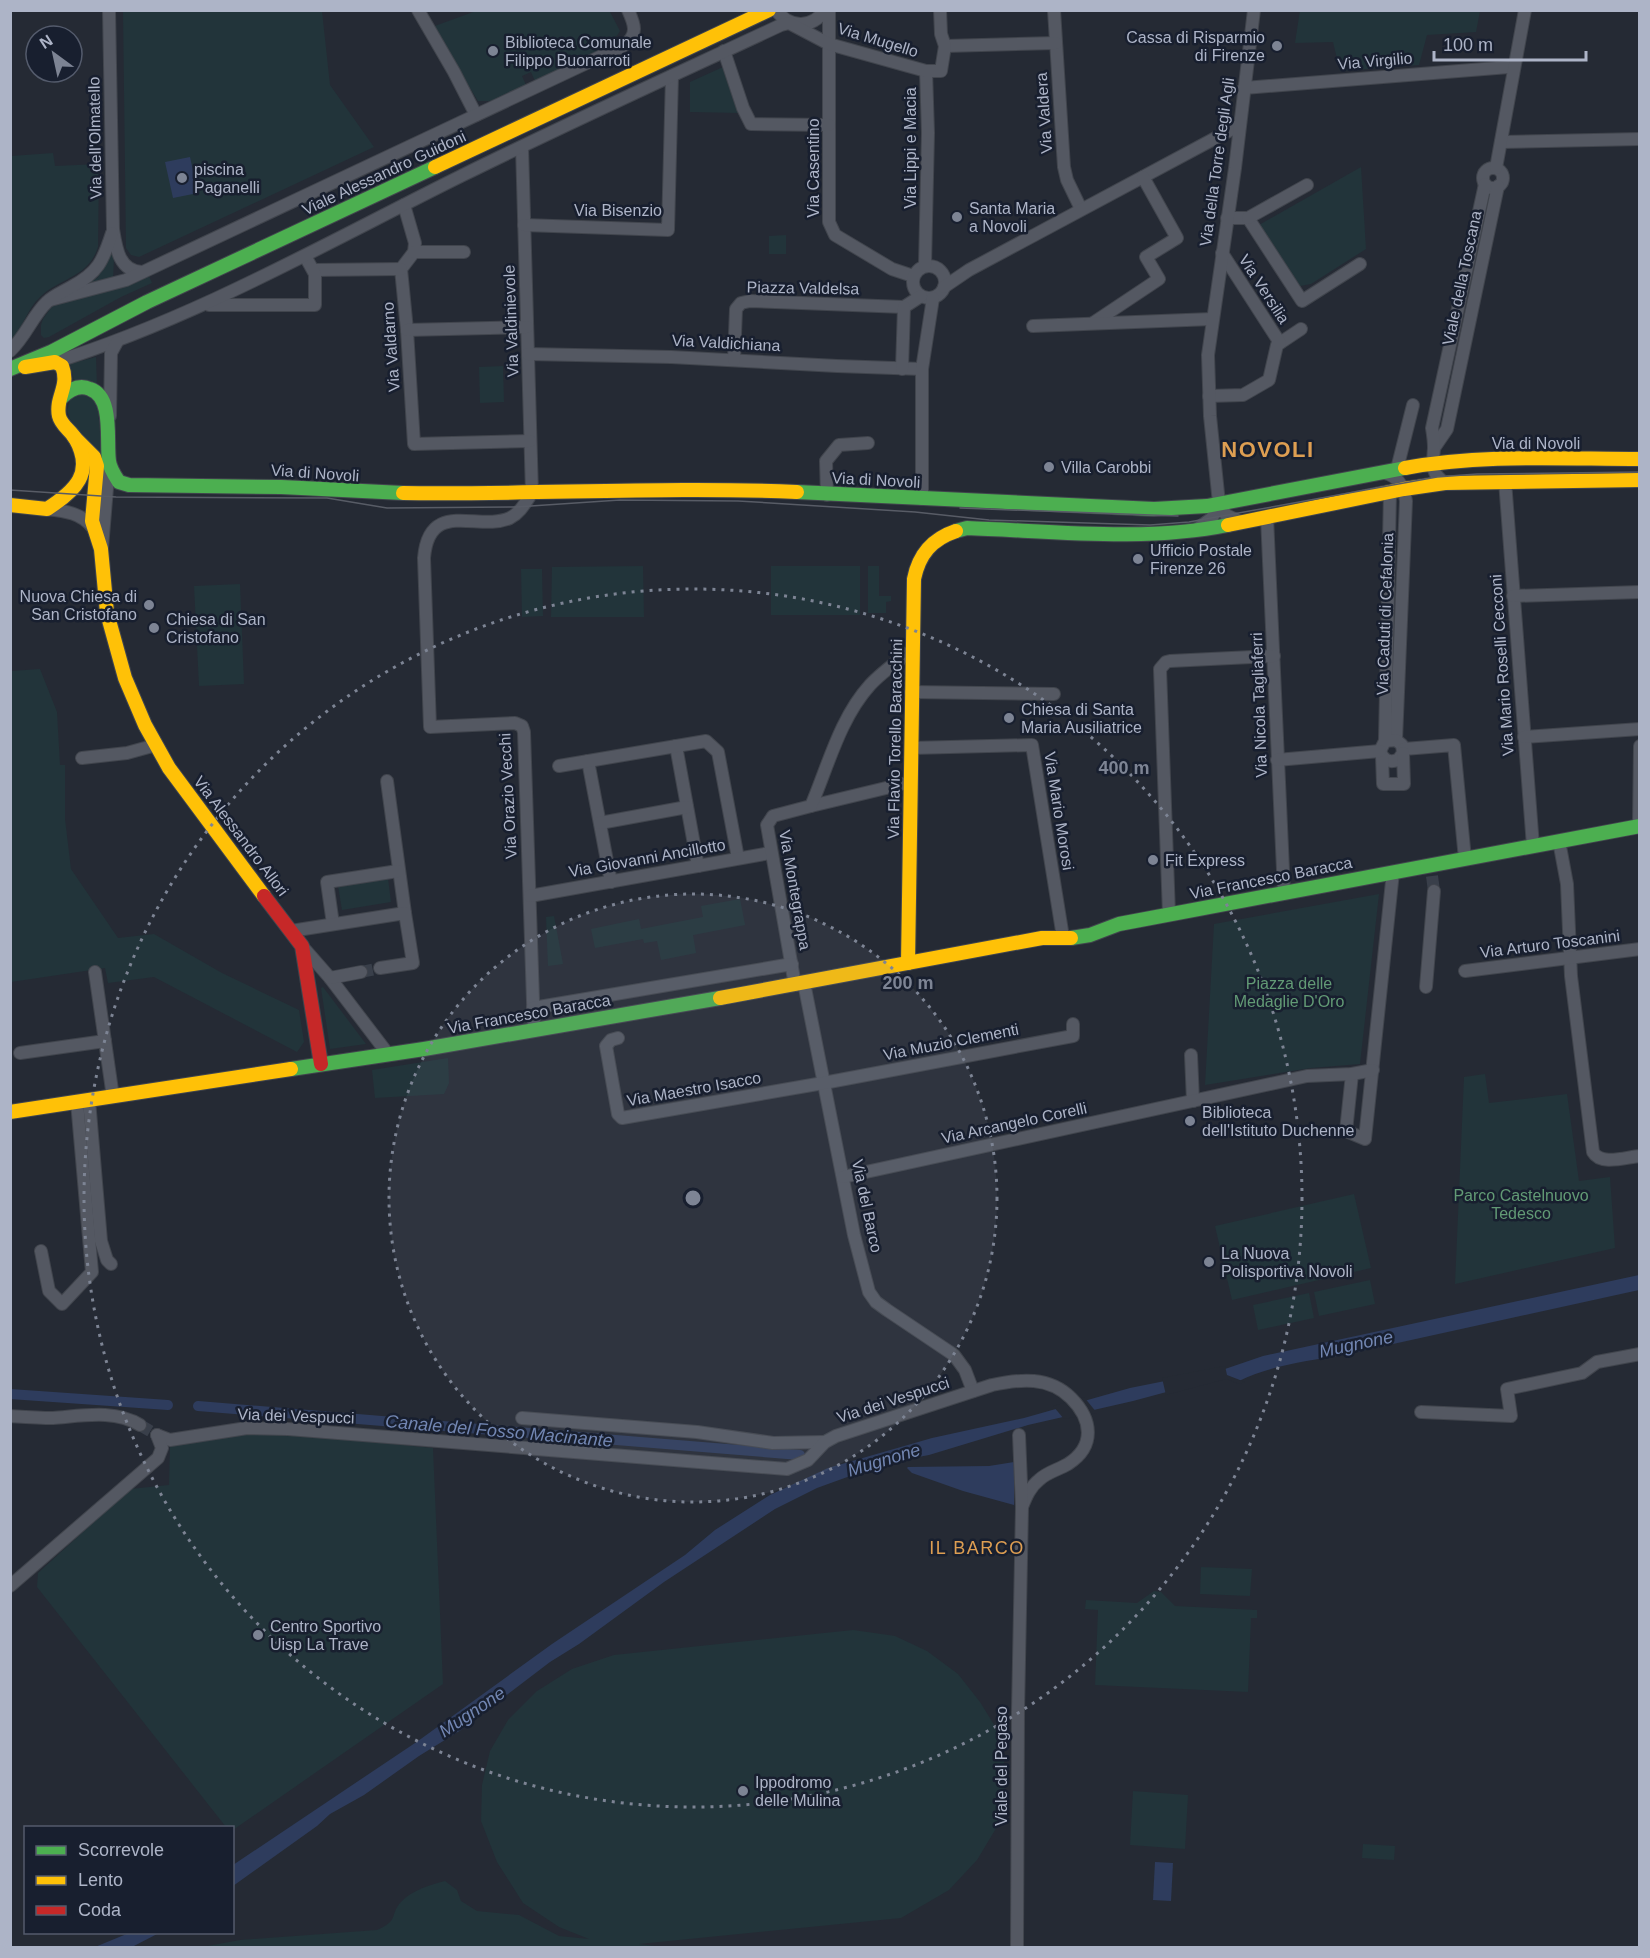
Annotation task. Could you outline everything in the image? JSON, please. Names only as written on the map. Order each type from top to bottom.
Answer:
[{"type":"street","name":"Via dell'Olmatello","points":[[109,10],[114,229],[121,261],[130,270],[142,272]]},
{"type":"street","points":[[418,10],[476,115]]},
{"type":"street","name":"Viale Alessandro Guidoni","points":[[48,301],[115,284],[625,45],[633,37],[635,30],[627,10]]},
{"type":"street","name":"Viale Alessandro Guidoni","points":[[12,364],[41,345],[131,298],[743,10]]},
{"type":"street","name":"Viale Alessandro Guidoni","points":[[12,364],[51,352],[147,302],[769,10]]},
{"type":"street","points":[[776,10],[789,23]]},
{"type":"street","points":[[52,363],[117,342],[205,305],[522,147],[724,51],[789,23],[809,23],[817,20],[827,10]]},
{"type":"street","name":"Via Casentino","points":[[827,10],[829,222],[832,232],[892,269],[913,276]]},
{"type":"street","name":"Via Lippi e Macia","points":[[925,266],[928,133],[926,71],[941,71],[945,46],[941,33],[940,10]]},
{"type":"street","name":"Via Valdera","points":[[1054,10],[1065,174],[1081,209]]},
{"type":"street","name":"Via della Torre degli Agli","points":[[1219,503],[1207,364],[1254,10]]},
{"type":"street","name":"Viale della Toscana","points":[[1493,168],[1520,10]]},
{"type":"street","name":"Viale della Toscana","points":[[1434,448],[1432,428],[1485,184],[1483,175],[1493,168],[1501,142],[1525,10]]},
{"type":"street","name":"Via Mugello","points":[[789,23],[829,41],[926,71]]},
{"type":"street","points":[[945,46],[1056,43]]},
{"type":"street","points":[[724,51],[743,108],[751,124],[829,125]]},
{"type":"street","name":"Via Virgilio","points":[[1244,88],[1509,67]]},
{"type":"street","name":"Via Bisenzio","points":[[525,225],[668,230],[672,76]]},
{"type":"street","points":[[944,287],[969,270],[1238,126]]},
{"type":"street","points":[[1501,142],[1640,139]]},
{"type":"street","name":"Via Valdinievole","points":[[522,147],[532,493]]},
{"type":"street","name":"Viale della Toscana","points":[[1434,448],[1447,429],[1498,186],[1503,178],[1501,172],[1493,168]]},
{"type":"street","name":"Via della Torre degli Agli","points":[[1093,323],[1159,279],[1146,257],[1177,238],[1143,177]]},
{"type":"street","points":[[1485,184],[1490,188],[1498,186]]},
{"type":"street","points":[[1227,218],[1248,218],[1306,185]]},
{"type":"street","points":[[314,270],[401,269],[414,252],[414,235],[404,206]]},
{"type":"street","points":[[1248,218],[1302,301],[1360,264]]},
{"type":"street","name":"Via dell'Olmatello","points":[[48,301],[97,269],[114,229]]},
{"type":"street","points":[[414,252],[464,252]]},
{"type":"street","name":"Via Versilia","points":[[1222,253],[1280,343]]},
{"type":"street","points":[[205,305],[315,305],[314,270],[305,256]]},
{"type":"street","points":[[927,297],[913,288],[913,276],[918,270],[925,266],[940,270],[969,270]]},
{"type":"street","name":"Via Valdarno","points":[[401,269],[414,444],[530,441]]},
{"type":"street","points":[[902,369],[904,307],[941,293],[945,279],[940,270]]},
{"type":"street","points":[[922,499],[922,369],[927,297]]},
{"type":"street","points":[[10,351],[21,340],[48,301]]},
{"type":"street","name":"Piazza Valdelsa","points":[[734,360],[736,309],[744,302],[904,307]]},
{"type":"street","points":[[1034,326],[1212,319]]},
{"type":"street","points":[[407,330],[527,327]]},
{"type":"street","name":"Via Versilia","points":[[1209,396],[1243,395],[1269,380],[1276,345],[1301,329]]},
{"type":"street","name":"Via Alessandro Allori","points":[[117,342],[111,353],[109,462],[101,549],[107,613],[117,653],[135,702],[156,745],[206,819],[302,946],[330,978],[388,1054]]},
{"type":"street","name":"Via Valdichiana","points":[[528,354],[734,360],[922,369]]},
{"type":"street","points":[[12,364],[60,364],[66,374],[58,409],[60,418],[74,437],[84,462],[82,477],[68,495],[47,509]]},
{"type":"street","name":"Via Alessandro Allori","points":[[61,398],[76,388],[92,388],[101,398],[108,426]]},
{"type":"street","points":[[1397,469],[1413,405]]},
{"type":"street","name":"Via Alessandro Allori","points":[[74,437],[91,454],[97,466],[91,513],[93,528],[101,549]]},
{"type":"street","points":[[826,495],[826,461],[839,445],[868,443]]},
{"type":"street","points":[[1434,448],[1432,463],[1435,474],[1445,483]]},
{"type":"street","name":"Via di Novoli","points":[[109,462],[119,482],[129,485],[291,487],[373,493],[532,493],[726,489],[1154,509],[1196,507],[1432,463],[1467,460],[1640,459]]},
{"type":"street","points":[[1381,472],[1396,477],[1397,491]]},
{"type":"street","points":[[1195,530],[1445,483],[1640,480]]},
{"type":"street","name":"Via Mario Roselli Cecconi","points":[[1505,481],[1533,846]]},
{"type":"street","name":"Via Caduti di Cefalonia","points":[[1392,748],[1406,509],[1397,491]]},
{"type":"street","name":"Via Orazio Vecchi","points":[[532,493],[520,510],[507,519],[449,522],[433,531],[424,552],[429,727],[515,723],[522,726],[524,732],[534,1030]]},
{"type":"street","points":[[1219,503],[1226,515],[1242,522]]},
{"type":"street","points":[[1195,530],[1209,521],[1219,503]]},
{"type":"street","points":[[10,505],[80,516],[93,528]]},
{"type":"street","name":"Via Nicola Tagliaferri","points":[[1267,517],[1284,892]]},
{"type":"street","name":"Via Flavio Torello Baracchini","points":[[908,963],[914,579],[921,554],[928,546],[950,532],[973,528],[1134,534],[1195,530]]},
{"type":"street","points":[[1513,596],[1640,592]]},
{"type":"street","points":[[811,806],[846,720],[854,706],[870,685],[912,650]]},
{"type":"street","points":[[1169,914],[1160,673],[1162,666],[1170,661],[1274,656]]},
{"type":"street","points":[[911,692],[1054,694]]},
{"type":"street","points":[[1524,736],[1640,729]]},
{"type":"street","points":[[560,766],[706,741],[718,752],[738,858]]},
{"type":"street","points":[[82,758],[127,753],[156,745]]},
{"type":"street","name":"Via Mario Morosi","points":[[911,748],[1032,745],[1057,934]]},
{"type":"street","points":[[676,746],[698,866]]},
{"type":"street","points":[[1277,760],[1392,748],[1454,746],[1466,859]]},
{"type":"street","points":[[1639,826],[1640,746]]},
{"type":"street","points":[[588,761],[610,882]]},
{"type":"street","points":[[380,968],[413,963],[387,781]]},
{"type":"street","points":[[811,806],[910,782]]},
{"type":"street","name":"Via Montegrappa","points":[[799,984],[792,964],[766,828],[769,820],[777,814],[811,806]]},
{"type":"street","points":[[600,823],[687,807]]},
{"type":"street","name":"Via Francesco Baracca","points":[[10,1112],[534,1030],[799,984],[1057,934],[1072,938],[1100,932],[1119,924],[1169,914],[1393,872],[1431,870],[1466,859],[1639,826]]},
{"type":"street","points":[[1559,841],[1567,884],[1569,958],[1593,1154],[1604,1160],[1640,1156]]},
{"type":"street","name":"Via Giovanni Ancillotto","points":[[530,896],[770,853]]},
{"type":"street","points":[[333,924],[327,882],[398,870]]},
{"type":"street","points":[[1352,1074],[1346,1131],[1365,1139],[1393,872]]},
{"type":"street","points":[[1426,987],[1434,891]]},
{"type":"street","points":[[291,931],[405,913]]},
{"type":"street","name":"Via Alessandro Allori","points":[[302,946],[321,1064]]},
{"type":"street","name":"Via Arturo Toscanini","points":[[1465,971],[1640,949]]},
{"type":"street","name":"Via Francesco Baracca","points":[[533,1008],[792,964]]},
{"type":"street","points":[[95,972],[113,1096]]},
{"type":"street","points":[[330,978],[361,972]]},
{"type":"street","name":"Via del Barco","points":[[799,984],[824,1083],[854,1235],[869,1292],[876,1302],[954,1355],[965,1370],[973,1391]]},
{"type":"street","name":"Via Muzio Clementi","points":[[824,1083],[1073,1036],[1073,1024]]},
{"type":"street","name":"Via Maestro Isacco","points":[[618,1038],[611,1040],[606,1046],[618,1114],[622,1118],[824,1083]]},
{"type":"street","points":[[20,1053],[105,1041]]},
{"type":"street","points":[[1191,1055],[1192,1101]]},
{"type":"street","name":"Via Arcangelo Corelli","points":[[843,1178],[1307,1076],[1352,1074],[1373,1070]]},
{"type":"street","points":[[41,1251],[49,1292],[62,1304],[92,1272],[94,1225],[83,1101]]},
{"type":"street","points":[[94,1225],[107,1260],[111,1264]]},
{"type":"street","points":[[1421,1412],[1510,1416],[1507,1389],[1582,1373],[1597,1362],[1640,1354]]},
{"type":"street","name":"Via dei Vespucci","points":[[10,1587],[158,1458],[162,1448],[157,1435],[170,1440],[247,1428],[278,1429],[787,1469],[817,1451],[836,1436],[992,1385],[1025,1380],[1048,1383],[1063,1391],[1086,1418],[1088,1430],[1084,1447],[1074,1459],[1040,1479],[1029,1492],[1022,1506]]},
{"type":"street","points":[[10,1416],[122,1417],[140,1425]]},
{"type":"street","name":"Via dei Vespucci","points":[[522,1418],[697,1432],[817,1451]]},
{"type":"street","points":[[1019,1435],[1022,1506]]},
{"type":"street","name":"Viale del Pegaso","points":[[1017,1947],[1022,1506]]},
{"type":"green space","points":[[534,10],[541,12],[544,10],[609,10],[620,31],[606,46],[595,53],[535,81],[531,72],[522,76],[526,85],[492,101],[478,101],[432,27],[476,11]]},
{"type":"green space","points":[[1300,10],[1480,11],[1476,32],[1427,35],[1419,65],[1340,71],[1333,42],[1295,43]]},
{"type":"green space","points":[[123,11],[322,11],[330,85],[374,147],[139,257],[131,255],[126,248]]},
{"type":"green space","points":[[723,67],[740,113],[690,112],[690,82]]},
{"type":"green space","points":[[53,153],[55,166],[99,164],[98,247],[88,265],[40,297],[11,340],[11,156]]},
{"type":"green space","points":[[1361,167],[1366,249],[1311,284],[1300,286],[1259,225]]},
{"type":"green space","points":[[786,235],[786,254],[769,254],[769,236]]},
{"type":"green space","points":[[110,255],[114,255],[113,281],[86,285],[98,277]]},
{"type":"green space","points":[[148,274],[152,283],[121,297],[49,337],[44,338],[41,335],[43,319],[53,305]]},
{"type":"green space","points":[[96,357],[97,387],[74,381],[70,364]]},
{"type":"green space","points":[[503,366],[504,402],[480,403],[479,367]]},
{"type":"green space","points":[[76,393],[97,397],[102,456],[99,458],[70,419],[67,411],[71,396]]},
{"type":"green space","points":[[643,566],[644,617],[551,617],[552,567]]},
{"type":"green space","points":[[771,566],[860,566],[860,615],[771,615]]},
{"type":"green space","points":[[868,566],[879,566],[879,596],[891,596],[891,601],[886,602],[886,613],[868,613]]},
{"type":"green space","points":[[521,569],[542,569],[543,616],[522,617]]},
{"type":"green space","points":[[240,584],[244,684],[199,686],[194,586]]},
{"type":"green space","points":[[40,669],[57,712],[60,765],[65,765],[65,819],[71,869],[118,938],[154,934],[222,973],[299,1010],[304,1042],[297,1052],[154,977],[108,983],[105,968],[11,982],[11,671]]},
{"type":"green space","points":[[388,878],[391,902],[342,910],[338,886]]},
{"type":"green space","name":"Piazza delle Medaglie D'Oro","points":[[1379,894],[1360,1064],[1311,1068],[1205,1085],[1214,924]]},
{"type":"green space","points":[[740,899],[745,925],[693,935],[696,953],[661,960],[657,941],[644,943],[643,939],[595,948],[591,929],[639,919],[641,929],[703,917],[701,906]]},
{"type":"green space","points":[[554,916],[563,964],[548,966],[546,917]]},
{"type":"green space","points":[[323,987],[366,1044],[330,1049],[321,988]]},
{"type":"green space","points":[[448,1058],[449,1083],[444,1094],[375,1098],[372,1070]]},
{"type":"green space","name":"Parco Castelnuovo Tedesco","points":[[1485,1074],[1489,1103],[1567,1094],[1579,1181],[1610,1177],[1615,1248],[1455,1284],[1464,1077]]},
{"type":"green space","points":[[1354,1194],[1371,1268],[1232,1300],[1215,1226]]},
{"type":"green space","points":[[1370,1280],[1375,1304],[1319,1316],[1314,1292]]},
{"type":"green space","points":[[1309,1293],[1314,1318],[1258,1330],[1253,1305]]},
{"type":"green space","name":"Centro Sportivo Uisp La Trave","points":[[243,1434],[292,1434],[433,1448],[443,1684],[234,1829],[234,1826],[225,1826],[37,1587],[38,1573],[130,1489],[169,1485],[170,1446]]},
{"type":"green space","points":[[1201,1567],[1252,1569],[1250,1596],[1200,1594]]},
{"type":"green space","points":[[1154,1591],[1161,1592],[1175,1606],[1257,1610],[1257,1618],[1251,1618],[1248,1692],[1095,1685],[1098,1610],[1085,1609],[1086,1600],[1137,1603]]},
{"type":"green space","name":"Ippodromo delle Mulina","points":[[853,1630],[895,1636],[927,1651],[958,1674],[980,1702],[996,1728],[1005,1766],[1004,1798],[998,1825],[977,1860],[949,1890],[901,1918],[639,1944],[671,1948],[202,1947],[240,1940],[377,1930],[392,1920],[397,1907],[410,1894],[445,1881],[457,1890],[461,1901],[477,1911],[519,1915],[559,1936],[589,1939],[559,1927],[523,1903],[497,1862],[481,1821],[482,1785],[490,1751],[508,1720],[537,1691],[572,1669],[614,1655]]},
{"type":"green space","points":[[1133,1791],[1188,1795],[1185,1849],[1130,1845]]},
{"type":"green space","points":[[1363,1844],[1395,1846],[1394,1860],[1362,1858]]},
{"type":"water","name":"piscina Paganelli","points":[[190,157],[198,193],[173,198],[165,162]]},
{"type":"water","name":"Mugnone","points":[[1639,1275],[1639,1290],[1343,1355],[1290,1364],[1239,1381],[1226,1376],[1133,1401],[1028,1425],[929,1455],[886,1463],[817,1488],[775,1509],[664,1582],[579,1644],[550,1662],[461,1730],[364,1795],[330,1814],[317,1826],[234,1885],[234,1864],[418,1741],[552,1644],[685,1555],[715,1530],[770,1495],[828,1468],[932,1438],[1024,1418],[1130,1388],[1225,1369],[1263,1356]]},
{"type":"water","points":[[1014,1462],[1014,1505],[963,1491],[912,1473],[907,1468],[989,1466]]},
{"type":"water","points":[[1155,1862],[1173,1863],[1171,1901],[1153,1900]]},
{"type":"water","points":[[127,1934],[157,1934],[132,1947],[95,1947]]},
{"type":"pier","points":[[1225,1366],[1227,1375],[1245,1382],[1239,1384],[1226,1379],[1166,1395],[1162,1378]]},
{"type":"pier","points":[[1084,1397],[1097,1413],[1064,1419],[1053,1406]]},
{"type":"waterway","name":"Canale del Fosso Macinante","points":[[10,1394],[168,1405]]},
{"type":"waterway","name":"Canale del Fosso Macinante","points":[[198,1406],[800,1455]]},
{"type":"tunnel","points":[[1432,876],[1434,891]]},
{"type":"tunnel","points":[[361,972],[380,968]]},
{"type":"tunnel","points":[[140,1425],[157,1435]]},
{"type":"tram line","points":[[10,490],[116,497],[327,498],[387,508],[516,507],[620,500],[738,501],[915,512],[989,520],[1150,525],[1189,522],[1437,477],[1477,474],[1640,472]]},
{"type":"tram line","points":[[960,508],[1178,516]]},
{"type":"traffic: fast","points":[[10,369],[51,352],[147,302],[435,167]]},
{"type":"traffic: fast","points":[[61,398],[71,390],[78,388],[90,389],[98,394],[106,410],[110,467],[119,482],[129,485],[281,487],[403,493]]},
{"type":"traffic: fast","points":[[797,492],[1154,509],[1207,506],[1405,468]]},
{"type":"traffic: fast","points":[[956,531],[967,528],[1131,534],[1164,533],[1228,525]]},
{"type":"traffic: fast","points":[[1071,938],[1090,935],[1119,924],[1640,826]]},
{"type":"traffic: fast","points":[[291,1069],[424,1049],[720,998]]},
{"type":"traffic: slow","points":[[435,167],[769,10]]},
{"type":"traffic: slow","points":[[10,505],[47,509],[73,488],[82,471],[81,450],[59,416],[58,409],[64,386],[62,366],[55,362],[25,367]]},
{"type":"traffic: slow","points":[[74,437],[94,457],[97,466],[92,521],[101,549],[107,613],[125,678],[145,725],[169,768],[264,896]]},
{"type":"traffic: slow","points":[[1405,468],[1493,459],[1640,459]]},
{"type":"traffic: slow","points":[[1228,525],[1404,489],[1445,483],[1640,480]]},
{"type":"traffic: slow","points":[[403,493],[699,490],[797,492]]},
{"type":"traffic: slow","points":[[908,963],[914,579],[919,562],[933,543],[956,531]]},
{"type":"traffic: slow","points":[[720,998],[1042,938],[1071,938]]},
{"type":"traffic: slow","points":[[10,1112],[291,1069]]},
{"type":"traffic: jam","points":[[264,896],[302,946],[321,1064]]},
{"type":"place","name":"Cassa di Risparmio di Firenze","points":[[1277,46]]},
{"type":"place","name":"Biblioteca Comunale Filippo Buonarroti","points":[[493,51]]},
{"type":"place","name":"piscina Paganelli","points":[[182,178]]},
{"type":"place","name":"Santa Maria a Novoli","points":[[957,217]]},
{"type":"place","name":"Villa Carobbi","points":[[1049,467]]},
{"type":"place","name":"Ufficio Postale Firenze 26","points":[[1138,559]]},
{"type":"place","name":"Nuova Chiesa di San Cristofano","points":[[149,605]]},
{"type":"place","name":"Chiesa di San Cristofano","points":[[154,628]]},
{"type":"place","name":"Chiesa di Santa Maria Ausiliatrice","points":[[1009,718]]},
{"type":"place","name":"Fit Express","points":[[1153,860]]},
{"type":"place","name":"Biblioteca dell'Istituto Duchenne","points":[[1190,1121]]},
{"type":"place","name":"La Nuova Polisportiva Novoli","points":[[1209,1262]]},
{"type":"place","name":"Centro Sportivo Uisp La Trave","points":[[258,1635]]},
{"type":"place","name":"Ippodromo delle Mulina","points":[[743,1791]]},
{"type":"district","name":"NOVOLI","points":[[1268,449]]},
{"type":"district","name":"IL BARCO","points":[[977,1548]]}]
